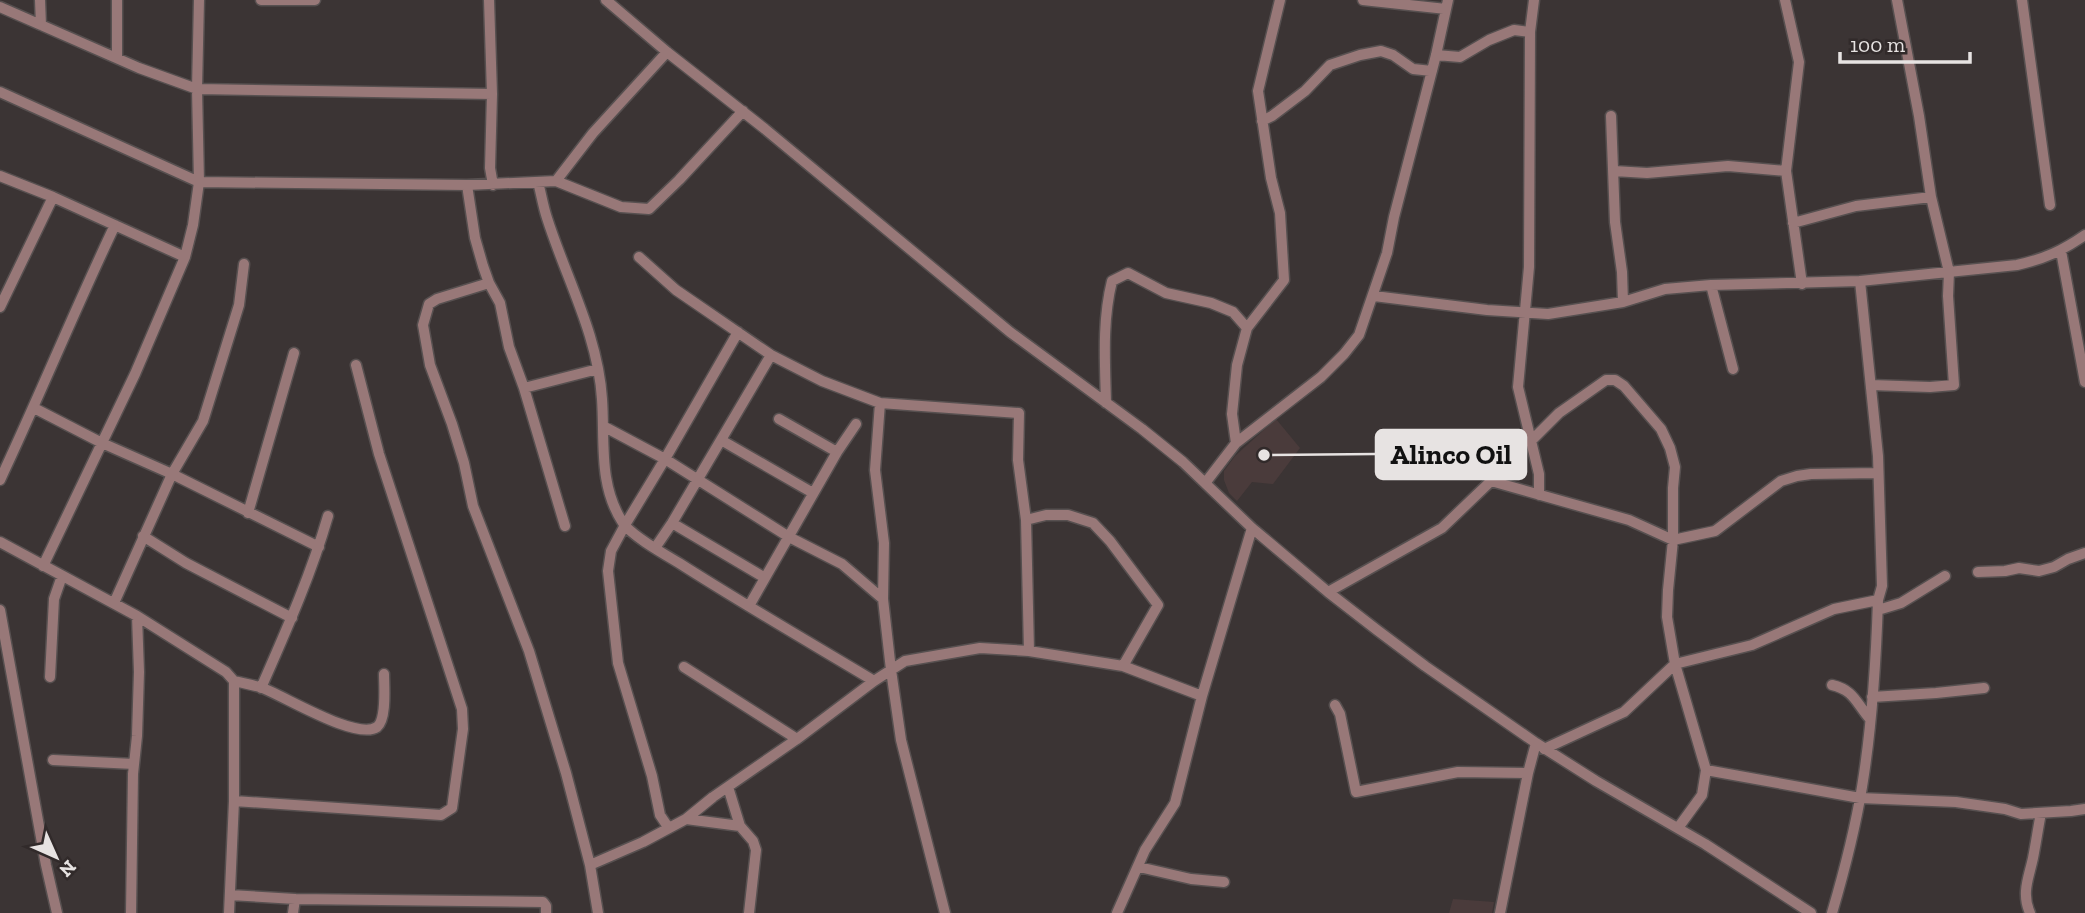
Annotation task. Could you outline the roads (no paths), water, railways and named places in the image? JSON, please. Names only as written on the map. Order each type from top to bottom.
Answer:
[{"type":"street","points":[[40,0],[41,25]]},
{"type":"street","points":[[117,0],[117,57]]},
{"type":"street","points":[[43,566],[135,374],[185,257],[200,181],[197,89],[199,0]]},
{"type":"street","points":[[261,0],[314,0]]},
{"type":"street","points":[[489,0],[492,94],[489,168],[493,184]]},
{"type":"street","points":[[606,0],[1010,332],[1142,429],[1206,482],[1252,528],[1328,592],[1425,666],[1540,746],[1678,828],[1811,913]]},
{"type":"street","points":[[1236,443],[1232,414],[1237,365],[1247,328],[1284,281],[1280,213],[1271,178],[1258,91],[1280,0]]},
{"type":"street","points":[[1206,482],[1236,443],[1321,377],[1344,354],[1359,335],[1374,296],[1387,253],[1447,4],[1363,0]]},
{"type":"street","points":[[1534,0],[1530,32],[1529,267],[1518,387],[1539,474],[1539,495]]},
{"type":"street","points":[[1785,0],[1799,62],[1786,171],[1802,284]]},
{"type":"street","points":[[1871,385],[1954,385],[1949,272],[1931,197],[1897,0]]},
{"type":"street","points":[[2022,0],[2050,205]]},
{"type":"street","points":[[0,7],[139,68],[197,89],[492,94]]},
{"type":"street","points":[[1436,55],[1460,57],[1489,40],[1514,30],[1530,32]]},
{"type":"street","points":[[1262,121],[1305,91],[1330,65],[1360,55],[1381,51],[1393,55],[1413,69],[1432,71]]},
{"type":"street","points":[[556,181],[593,133],[667,52]]},
{"type":"street","points":[[0,92],[200,181],[467,185],[556,181],[621,207],[649,209],[743,111]]},
{"type":"street","points":[[1611,116],[1615,222],[1623,302]]},
{"type":"street","points":[[1614,171],[1647,173],[1728,166],[1786,171]]},
{"type":"street","points":[[0,176],[185,257]]},
{"type":"street","points":[[538,182],[546,217],[586,321],[602,397],[606,480],[625,525],[655,548],[874,681]]},
{"type":"street","points":[[467,185],[475,238],[489,283],[500,303],[509,347],[565,526]]},
{"type":"street","points":[[0,307],[52,197]]},
{"type":"street","points":[[1793,223],[1856,206],[1931,197]]},
{"type":"street","points":[[0,480],[115,225]]},
{"type":"street","points":[[1374,296],[1487,310],[1548,314],[1623,302],[1665,289],[1711,285],[1860,281],[2017,265],[2061,251],[2085,235]]},
{"type":"street","points":[[2061,251],[2085,382]]},
{"type":"street","points":[[639,257],[676,290],[771,355],[821,381],[880,403],[1019,413],[1018,460],[1026,520],[1029,651]]},
{"type":"street","points":[[114,603],[172,474],[203,421],[239,305],[244,264]]},
{"type":"street","points":[[1106,403],[1105,337],[1112,281],[1128,273],[1166,293],[1211,303],[1233,312],[1247,328]]},
{"type":"street","points":[[1832,913],[1860,798],[1882,586],[1878,472],[1860,281]]},
{"type":"street","points":[[489,283],[429,304],[423,325],[425,338],[430,365],[456,437],[473,506],[529,651],[566,773],[590,865],[598,913]]},
{"type":"street","points":[[1711,285],[1732,369]]},
{"type":"street","points":[[668,827],[660,815],[652,776],[618,663],[608,570],[611,551],[625,525],[738,332]]},
{"type":"street","points":[[248,513],[294,353]]},
{"type":"street","points":[[655,548],[771,355]]},
{"type":"street","points":[[234,801],[441,815],[452,808],[463,729],[462,709],[379,454],[356,365]]},
{"type":"street","points":[[524,388],[597,369]]},
{"type":"street","points":[[1532,440],[1559,412],[1606,380],[1615,380],[1624,386],[1661,429],[1670,448],[1675,467],[1667,617],[1675,664],[1706,770],[1702,794],[1678,828]]},
{"type":"street","points":[[880,403],[875,470],[884,543],[883,599],[891,670],[901,740],[945,913]]},
{"type":"street","points":[[34,408],[319,547]]},
{"type":"street","points":[[779,419],[837,452]]},
{"type":"street","points":[[749,606],[837,452],[856,424]]},
{"type":"street","points":[[603,426],[665,459],[789,537],[842,564],[883,599]]},
{"type":"street","points":[[721,440],[813,493]]},
{"type":"street","points":[[1328,592],[1442,528],[1491,481],[1629,520],[1673,540],[1715,531],[1781,481],[1811,474],[1878,472]]},
{"type":"street","points":[[1026,520],[1046,515],[1069,515],[1093,523],[1110,541],[1158,605],[1123,666]]},
{"type":"street","points":[[261,688],[292,618],[328,516]]},
{"type":"street","points":[[672,523],[765,578]]},
{"type":"street","points":[[1117,913],[1145,850],[1175,803],[1202,696],[1252,528]]},
{"type":"street","points":[[142,536],[186,563],[292,618]]},
{"type":"street","points":[[0,542],[137,616],[226,672],[234,681],[261,688],[326,720],[367,730],[376,727],[382,720],[384,674]]},
{"type":"street","points":[[1978,572],[2019,568],[2039,570],[2054,567],[2085,553]]},
{"type":"street","points":[[50,677],[54,599],[62,576]]},
{"type":"street","points":[[1511,913],[1501,908],[1528,773],[1540,746],[1624,712],[1675,664],[1752,645],[1835,609],[1901,603],[1945,576]]},
{"type":"street","points":[[0,610],[29,763],[34,805],[57,913]]},
{"type":"street","points":[[131,913],[139,672],[137,616]]},
{"type":"street","points":[[590,865],[643,842],[686,819],[905,661],[981,648],[1029,651],[1123,666],[1202,696]]},
{"type":"street","points":[[684,667],[797,739]]},
{"type":"street","points":[[229,913],[234,801],[234,681]]},
{"type":"street","points":[[1832,685],[1844,688],[1851,694],[1870,719]]},
{"type":"street","points":[[1872,697],[1936,694],[1984,688]]},
{"type":"street","points":[[1335,705],[1340,714],[1356,792],[1458,772],[1528,773]]},
{"type":"street","points":[[52,761],[134,764]]},
{"type":"street","points":[[1706,770],[1860,798],[1955,802],[2006,809],[2021,814],[2085,809]]},
{"type":"street","points":[[728,787],[740,826],[753,841],[756,850],[749,913]]},
{"type":"street","points":[[2030,913],[2025,898],[2025,886],[2041,813]]},
{"type":"street","points":[[686,819],[740,826]]},
{"type":"street","points":[[1139,867],[1224,883]]},
{"type":"street","points":[[230,895],[295,899],[543,902],[546,913]]},
{"type":"street","points":[[293,913],[295,899]]},
{"type":"place","name":"Alinco Oil","points":[[1264,455]]}]
